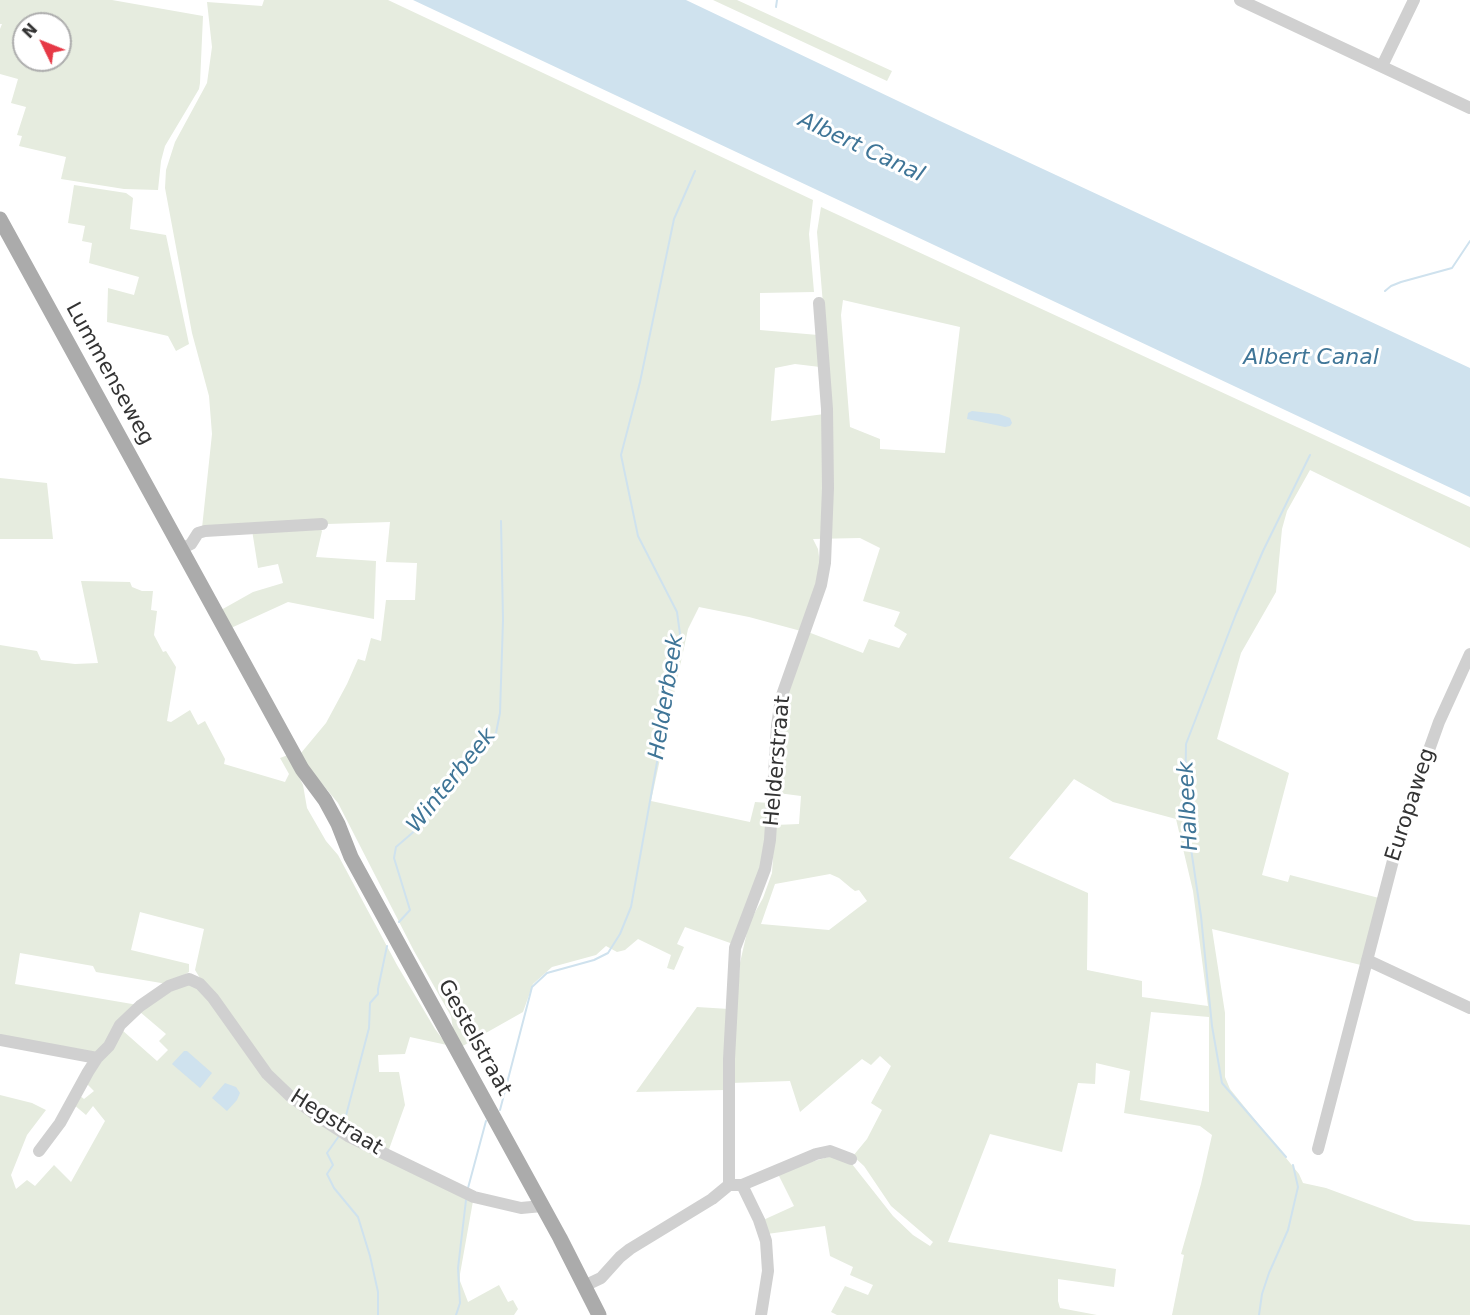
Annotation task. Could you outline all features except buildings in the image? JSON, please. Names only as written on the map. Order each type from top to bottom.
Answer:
[{"type":"main road","name":"Lummenseweg","points":[[0,219],[304,772]]},
{"type":"main road","name":"Gestelstraat","points":[[304,772],[316,805],[329,830],[351,857],[542,1206],[588,1284],[601,1313]]},
{"type":"street","points":[[1240,0],[1470,108]]},
{"type":"street","points":[[1382,66],[1414,0]]},
{"type":"street","name":"Helderstraat","points":[[735,1185],[729,1059],[735,948],[765,869],[770,840],[780,698],[821,585],[825,563],[828,488],[827,408],[819,303]]},
{"type":"street","points":[[181,549],[191,544],[198,533],[205,531],[322,524]]},
{"type":"street","name":"Europaweg","points":[[1318,1149],[1410,803],[1439,722],[1470,654]]},
{"type":"street","points":[[1367,960],[1470,1008]]},
{"type":"street","name":"Hegstraat","points":[[39,1151],[60,1123],[97,1058],[110,1046],[120,1025],[140,1006],[178,981],[189,979],[195,981],[213,998],[267,1074],[290,1096],[320,1118],[348,1136],[474,1197],[521,1208],[542,1206]]},
{"type":"street","points":[[0,1040],[97,1058]]},
{"type":"street","points":[[588,1284],[601,1278],[630,1249],[735,1185],[816,1154],[830,1151],[851,1159]]},
{"type":"street","points":[[735,1185],[759,1220],[766,1241],[768,1271],[761,1315]]},
{"type":"shaded area","points":[[0,0],[112,0],[203,16],[199,89],[165,146],[158,190],[124,189],[61,179],[66,157],[19,146],[22,136],[17,135],[26,107],[11,103],[18,79],[0,74],[2,24],[0,24]]},
{"type":"shaded area","points":[[264,0],[388,0],[813,200],[809,234],[814,292],[760,293],[760,330],[818,335],[820,367],[795,364],[775,368],[771,421],[832,413],[817,232],[821,207],[1470,507],[1470,548],[1310,470],[1287,511],[1282,529],[1276,592],[1241,653],[1217,739],[1289,773],[1262,875],[1288,882],[1290,875],[1379,898],[1361,965],[1212,929],[1225,1013],[1225,1077],[1230,1089],[1299,1174],[1303,1183],[1326,1188],[1415,1221],[1470,1225],[1470,1315],[1172,1315],[1184,1255],[1181,1254],[1212,1135],[1200,1126],[1124,1113],[1130,1071],[1096,1063],[1095,1084],[1078,1083],[1062,1152],[990,1134],[948,1242],[1116,1269],[1114,1287],[1058,1279],[1060,1308],[1097,1315],[837,1315],[831,1312],[845,1286],[868,1295],[873,1285],[850,1275],[853,1267],[830,1256],[825,1226],[767,1234],[761,1221],[794,1206],[777,1172],[835,1155],[852,1164],[893,1216],[913,1235],[930,1246],[933,1242],[891,1206],[864,1166],[853,1156],[867,1139],[882,1110],[871,1103],[891,1066],[880,1056],[871,1065],[862,1059],[800,1112],[790,1081],[731,1083],[740,963],[749,923],[763,898],[772,873],[775,825],[799,824],[801,796],[778,793],[782,711],[808,632],[863,653],[869,639],[899,648],[907,634],[894,626],[900,612],[863,601],[880,548],[860,538],[813,539],[818,549],[820,564],[817,585],[801,631],[699,607],[688,629],[651,801],[750,822],[755,802],[769,803],[763,860],[733,944],[685,927],[677,944],[684,947],[674,970],[667,968],[671,955],[638,939],[625,950],[617,952],[606,946],[596,955],[552,967],[533,984],[523,1012],[461,1047],[453,1029],[451,1016],[414,951],[338,803],[309,768],[301,753],[326,723],[358,659],[365,661],[371,638],[381,641],[386,600],[415,600],[417,563],[386,562],[390,522],[202,528],[212,434],[209,396],[192,333],[165,188],[166,170],[175,142],[207,83],[212,47],[207,2],[262,6]],"holes":[[[843,300],[960,327],[945,453],[880,449],[880,439],[850,427],[841,315]],[[1074,779],[1113,802],[1176,819],[1193,891],[1208,1006],[1142,997],[1142,981],[1087,970],[1088,893],[1009,858]],[[830,874],[855,891],[859,890],[867,901],[829,930],[761,924],[775,884]],[[1151,1012],[1209,1017],[1209,1112],[1140,1100]]]},
{"type":"shaded area","points":[[713,0],[737,0],[892,71],[887,81]]},
{"type":"shaded area","points":[[74,185],[126,193],[133,198],[130,229],[166,235],[189,344],[176,351],[168,336],[107,322],[108,288],[134,295],[139,277],[89,263],[92,243],[82,241],[85,226],[68,223]]},
{"type":"shaded area","points":[[0,478],[47,483],[53,539],[0,539]]},
{"type":"shaded area","points":[[320,528],[322,531],[316,557],[376,561],[374,619],[288,602],[231,628],[221,610],[253,592],[283,583],[278,564],[258,568],[252,530]]},
{"type":"shaded area","points":[[81,581],[130,582],[132,587],[142,591],[153,591],[151,610],[157,611],[154,635],[163,652],[166,651],[176,667],[167,721],[171,722],[190,710],[198,725],[205,721],[225,759],[224,764],[285,782],[289,774],[280,758],[288,755],[303,785],[307,808],[326,841],[338,855],[397,965],[447,1045],[410,1037],[405,1054],[378,1055],[379,1072],[399,1072],[405,1105],[388,1152],[336,1123],[296,1096],[273,1074],[195,970],[204,929],[140,912],[131,950],[189,964],[189,972],[167,984],[96,972],[93,966],[20,953],[15,984],[138,1005],[99,1053],[0,1036],[0,645],[37,651],[41,660],[75,664],[98,663]]},
{"type":"shaded area","points":[[186,982],[202,990],[290,1101],[473,1201],[460,1281],[468,1302],[499,1285],[508,1302],[513,1300],[518,1309],[514,1315],[0,1315],[0,1095],[32,1103],[46,1110],[27,1135],[11,1175],[16,1189],[27,1180],[35,1186],[54,1165],[71,1182],[105,1121],[93,1106],[86,1115],[73,1104],[79,1095],[84,1099],[94,1091],[85,1082],[122,1030],[157,1061],[168,1050],[159,1041],[166,1034],[140,1012],[178,984]]},
{"type":"shaded area","points":[[697,1007],[729,1009],[725,1090],[636,1092]]},
{"type":"water","name":"Albert Canal","points":[[413,0],[686,0],[1470,368],[1470,497]]},
{"type":"water","points":[[972,411],[999,414],[1010,418],[1012,423],[1005,427],[967,419],[968,413]]},
{"type":"water","points":[[184,1051],[187,1051],[212,1073],[200,1088],[172,1064]]},
{"type":"water","points":[[225,1083],[236,1087],[240,1093],[227,1111],[212,1098]]},
{"type":"waterway","name":"Helderbeek","points":[[776,7],[777,0]]},
{"type":"waterway","name":"Helderbeek","points":[[500,1110],[532,987],[547,973],[594,960],[608,953],[620,934],[631,907],[680,634],[677,612],[638,536],[621,455],[640,382],[674,219],[695,171]]},
{"type":"waterway","name":"Halbeek","points":[[1385,291],[1401,282],[1452,268],[1470,241]]},
{"type":"waterway","name":"Halbeek","points":[[1286,1157],[1222,1083],[1212,1026],[1201,916],[1185,808],[1186,744],[1263,551],[1310,455]]},
{"type":"waterway","name":"Winterbeek","points":[[399,922],[410,910],[394,858],[396,847],[418,828],[431,812],[449,781],[496,733],[500,713],[503,620],[501,521]]},
{"type":"waterway","name":"Winterbeek","points":[[343,1127],[369,1028],[370,1003],[378,994],[387,946]]},
{"type":"waterway","name":"Helderbeek","points":[[468,1188],[486,1121]]},
{"type":"waterway","name":"Winterbeek","points":[[339,1136],[327,1153],[333,1165],[327,1174],[334,1188],[358,1217],[378,1292],[378,1315]]},
{"type":"waterway","name":"Halbeek","points":[[1259,1315],[1262,1294],[1288,1230],[1298,1187],[1293,1165]]},
{"type":"waterway","name":"Helderbeek","points":[[456,1315],[460,1303],[458,1268],[466,1200]]}]
